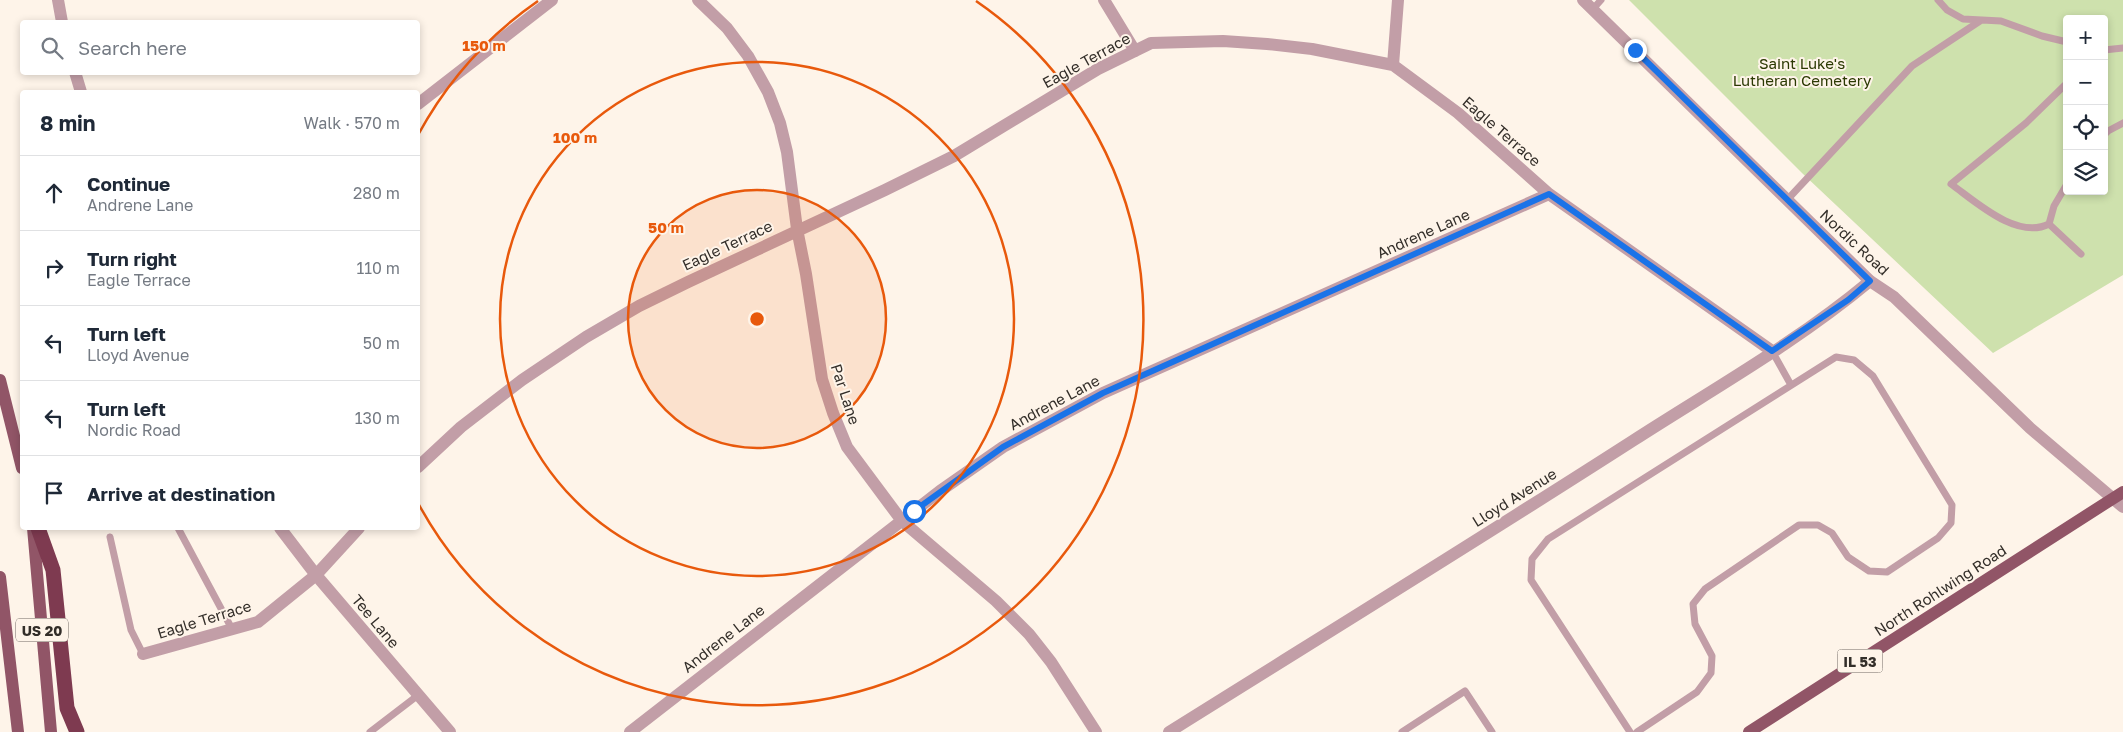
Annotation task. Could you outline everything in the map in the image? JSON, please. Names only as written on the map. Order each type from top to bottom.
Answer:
[{"type":"highway","points":[[39,530],[54,570],[67,708],[77,732]]},
{"type":"main road","points":[[0,380],[20,460]]},
{"type":"main road","name":"North Rohlwing Road","points":[[1749,732],[2120,499]]},
{"type":"main road","name":"US 20","points":[[33,530],[51,732]]},
{"type":"main road","name":"US 20","points":[[0,577],[18,732]]},
{"type":"street","points":[[58,0],[62,20]]},
{"type":"street","points":[[420,102],[552,0]]},
{"type":"street","name":"Par Lane","points":[[698,0],[727,28],[748,56],[768,92],[780,123],[787,152],[797,229],[806,274],[818,357],[833,413],[847,447],[902,521],[996,602],[1029,634],[1051,662],[1096,732]]},
{"type":"street","points":[[1104,0],[1135,51]]},
{"type":"street","points":[[1393,65],[1398,0]]},
{"type":"street","name":"Nordic Road","points":[[1583,0],[1597,5],[1787,200],[1870,281],[1894,296],[2030,428],[2120,499]]},
{"type":"street","name":"Eagle Terrace","points":[[420,464],[461,427],[522,380],[586,337],[671,290],[954,156],[1098,70],[1151,43],[1223,42],[1312,50],[1393,65],[1458,113],[1549,194],[1772,351]]},
{"type":"street","points":[[76,75],[80,90]]},
{"type":"street","name":"Andrene Lane","points":[[630,732],[940,491],[1003,447],[1103,393],[1549,194]]},
{"type":"street","name":"Lloyd Avenue","points":[[1169,732],[1542,499],[1772,351],[1848,300],[1870,281]]},
{"type":"street","name":"Tee Lane","points":[[282,530],[316,575],[417,696],[450,732]]},
{"type":"street","name":"Eagle Terrace","points":[[143,654],[258,622],[316,575],[357,530]]},
{"type":"lane","points":[[1938,0],[1948,10],[1963,19],[2002,21],[2042,36],[2063,41]]},
{"type":"lane","points":[[1787,200],[1912,66],[1980,21]]},
{"type":"lane","points":[[2108,50],[2123,48]]},
{"type":"lane","points":[[2063,87],[2026,122],[1951,184],[2007,224],[2040,229],[2049,224],[2054,206],[2063,191]]},
{"type":"lane","points":[[2108,131],[2123,123]]},
{"type":"lane","points":[[2049,224],[2082,254]]},
{"type":"lane","points":[[1772,351],[1792,385]]},
{"type":"lane","points":[[1630,732],[1531,580],[1532,559],[1548,539],[1836,357],[1854,360],[1873,376],[1952,505],[1951,523],[1938,538],[1887,572],[1870,571],[1848,557],[1832,533],[1818,525],[1799,525],[1705,589],[1693,604],[1695,624],[1712,656],[1711,673],[1697,692],[1638,732]]},
{"type":"lane","points":[[179,530],[232,629]]},
{"type":"lane","points":[[110,537],[131,630],[143,654]]},
{"type":"lane","points":[[1402,732],[1465,691],[1492,732]]},
{"type":"lane","points":[[370,732],[417,696]]},
{"type":"green space","name":"Saint Luke's Lutheran Cemetery","points":[[1629,0],[2123,0],[2123,275],[1993,353],[1802,173]]},
{"type":"route","points":[[914,511],[1003,447],[1103,393],[1549,194],[1772,351],[1848,300],[1870,281],[1635,50]]}]
